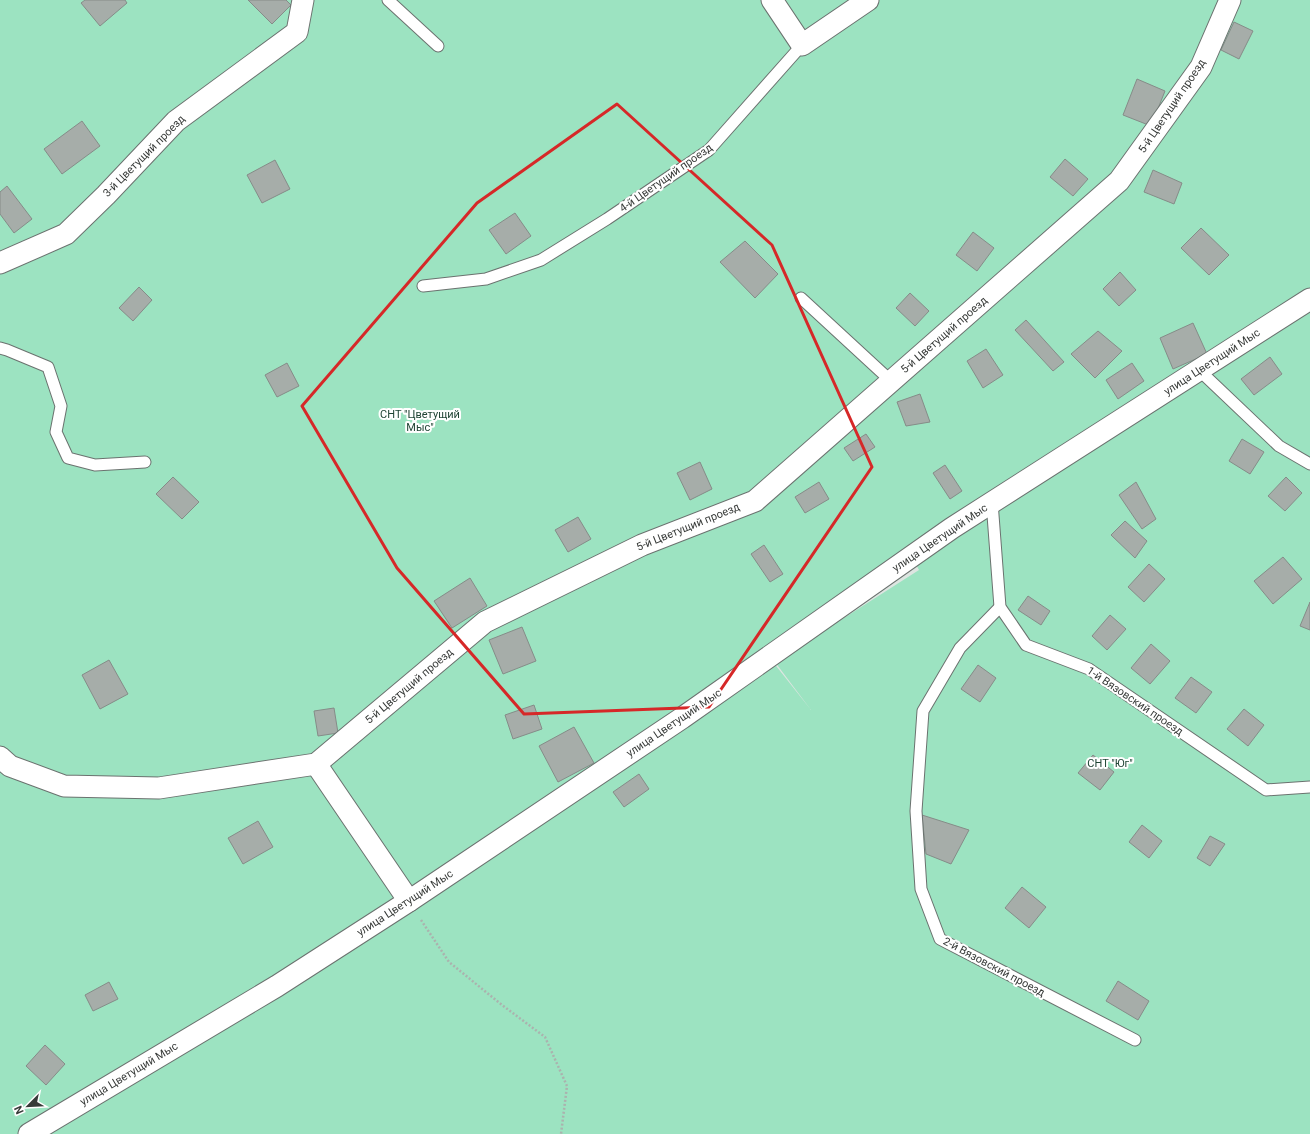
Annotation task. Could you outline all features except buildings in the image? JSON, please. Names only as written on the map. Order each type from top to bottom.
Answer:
[{"type":"street","name":"3-й Цветущий проезд","points":[[0,264],[66,234],[106,195],[176,121],[297,32],[303,0]]},
{"type":"street","points":[[772,0],[802,45]]},
{"type":"street","name":"4-й Цветущий проезд","points":[[802,45],[868,0]]},
{"type":"street","name":"5-й Цветущий проезд","points":[[316,764],[485,622],[642,545],[755,501],[1120,181],[1201,67],[1230,0]]},
{"type":"street","name":"улица Цветущий Мыс","points":[[29,1134],[277,986],[409,901],[682,718],[952,528],[1310,299]]},
{"type":"street","points":[[0,757],[10,766],[64,786],[159,788],[316,764],[409,901]]},
{"type":"lane","points":[[388,0],[438,46]]},
{"type":"lane","name":"4-й Цветущий проезд","points":[[423,286],[486,279],[541,260],[607,219],[709,150],[802,45]]},
{"type":"lane","points":[[801,298],[891,381]]},
{"type":"lane","points":[[0,348],[48,367],[61,406],[56,432],[68,458],[95,465],[145,462]]},
{"type":"lane","points":[[1199,370],[1279,446],[1310,464]]},
{"type":"lane","name":"1-й Вязовский проезд","points":[[992,502],[1000,607],[1026,646],[1089,668],[1266,790],[1310,787]]},
{"type":"lane","name":"2-й Вязовский проезд","points":[[1000,607],[960,648],[923,711],[916,811],[921,889],[940,939],[1135,1040]]},
{"type":"path","points":[[409,901],[449,962],[502,1005],[545,1037],[567,1086],[561,1134]]},
{"type":"highlighted area","points":[[617,104],[772,245],[872,467],[709,707],[524,714],[397,568],[302,406],[477,203]]},
{"type":"green space","name":"СНТ \"Цветущий Мыс\"","points":[[0,0],[1310,0],[1310,1134],[0,1134]],"holes":[[[912,557],[919,570],[775,662],[811,710],[769,657]]]},
{"type":"park label","name":"СНТ \"Юг\"","points":[[1110,763]]}]
